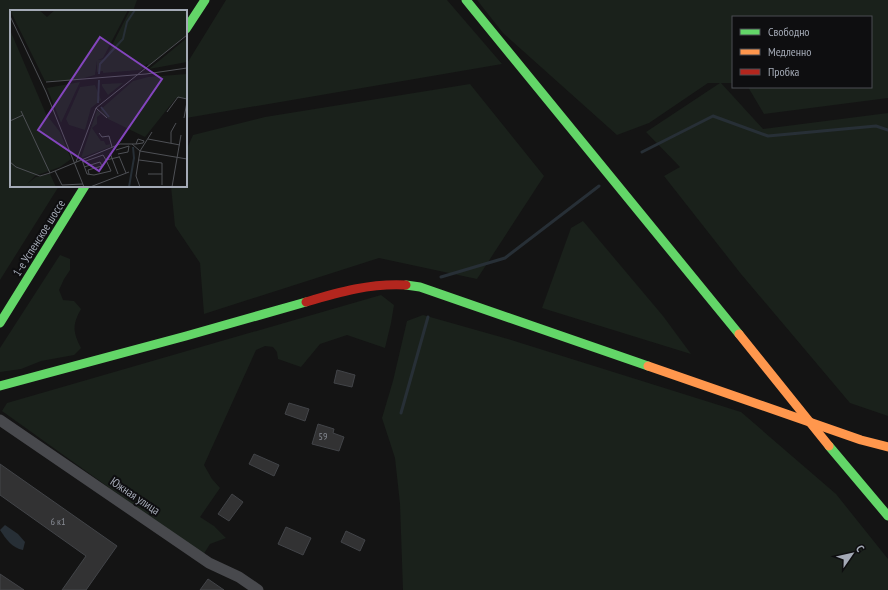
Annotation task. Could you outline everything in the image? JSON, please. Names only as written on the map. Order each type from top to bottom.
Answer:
[{"type":"street","points":[[187,27],[205,0]]},
{"type":"street","points":[[466,0],[779,383],[841,462],[888,516]]},
{"type":"street","name":"1-е Успенское шоссе","points":[[0,323],[84,187]]},
{"type":"street","points":[[0,386],[186,336],[343,291],[364,286],[402,284],[420,287],[447,296],[861,440],[888,447]]},
{"type":"street","points":[[760,405],[770,402],[776,398],[779,390],[779,383]]},
{"type":"street","name":"Южная улица","points":[[0,420],[209,563],[239,577],[258,590]]},
{"type":"street","points":[[841,462],[844,449],[850,443],[861,440]]},
{"type":"shaded area","points":[[0,0],[137,0],[133,10],[10,10],[10,187],[58,187],[0,280]]},
{"type":"shaded area","points":[[226,0],[447,0],[502,64],[187,118],[187,63]]},
{"type":"shaded area","points":[[477,0],[888,0],[888,98],[764,114],[749,88],[872,88],[872,16],[732,16],[732,83],[721,83],[763,129],[888,113],[888,416],[850,403],[741,274],[664,176],[680,167],[646,132],[720,83],[708,83],[649,123],[617,135],[503,33]]},
{"type":"shaded area","points":[[470,84],[544,176],[477,279],[379,258],[204,314],[200,263],[175,226],[171,187],[187,187],[187,149],[193,135],[265,117]]},
{"type":"shaded area","points":[[583,221],[663,316],[691,354],[542,308],[571,228]]},
{"type":"shaded area","points":[[60,255],[70,259],[70,270],[59,290],[63,300],[74,301],[81,309],[75,324],[75,333],[81,348],[74,355],[41,361],[21,369],[0,372],[0,348]]},
{"type":"shaded area","points":[[381,295],[394,305],[385,348],[347,335],[320,344],[301,367],[278,359],[277,352],[273,347],[265,346],[256,350],[204,465],[212,479],[220,488],[200,517],[214,526],[226,538],[210,544],[203,555],[2,411],[7,403]]},
{"type":"shaded area","points":[[423,315],[508,339],[741,412],[836,494],[888,559],[888,590],[403,590],[400,504],[395,458],[382,418],[393,381],[407,321]]},
{"type":"shaded area","points":[[5,525],[18,534],[25,542],[23,550],[12,545],[5,537],[0,530]]},
{"type":"building","points":[[337,370],[355,375],[352,387],[334,383]]},
{"type":"building","points":[[289,403],[309,409],[305,421],[285,414]]},
{"type":"building","points":[[318,424],[334,429],[333,433],[344,437],[339,451],[312,444]]},
{"type":"building","points":[[254,454],[279,465],[274,476],[249,464]]},
{"type":"building","points":[[0,464],[117,546],[86,590],[62,590],[86,556],[0,495]]},
{"type":"building","points":[[232,494],[243,502],[229,521],[218,514]]},
{"type":"building","points":[[286,527],[311,538],[303,555],[278,544]]},
{"type":"building","points":[[346,531],[365,540],[360,551],[341,542]]},
{"type":"building","points":[[0,574],[24,590],[0,590]]},
{"type":"building","points":[[208,579],[224,590],[200,590]]},
{"type":"waterway","points":[[642,152],[713,116],[768,136],[876,126],[888,130]]},
{"type":"waterway","points":[[441,277],[505,258],[599,186]]},
{"type":"waterway","points":[[401,413],[428,317]]},
{"type":"traffic: fast","points":[[187,27],[205,0]]},
{"type":"traffic: fast","points":[[466,0],[739,334]]},
{"type":"traffic: fast","points":[[0,323],[84,187]]},
{"type":"traffic: fast","points":[[406,285],[420,287],[648,366]]},
{"type":"traffic: fast","points":[[0,386],[306,302]]},
{"type":"traffic: fast","points":[[829,446],[888,516]]},
{"type":"traffic: slow","points":[[739,334],[829,446]]},
{"type":"traffic: slow","points":[[648,366],[861,440],[888,447]]},
{"type":"traffic: jam","points":[[306,302],[368,287],[380,285],[406,285]]}]
